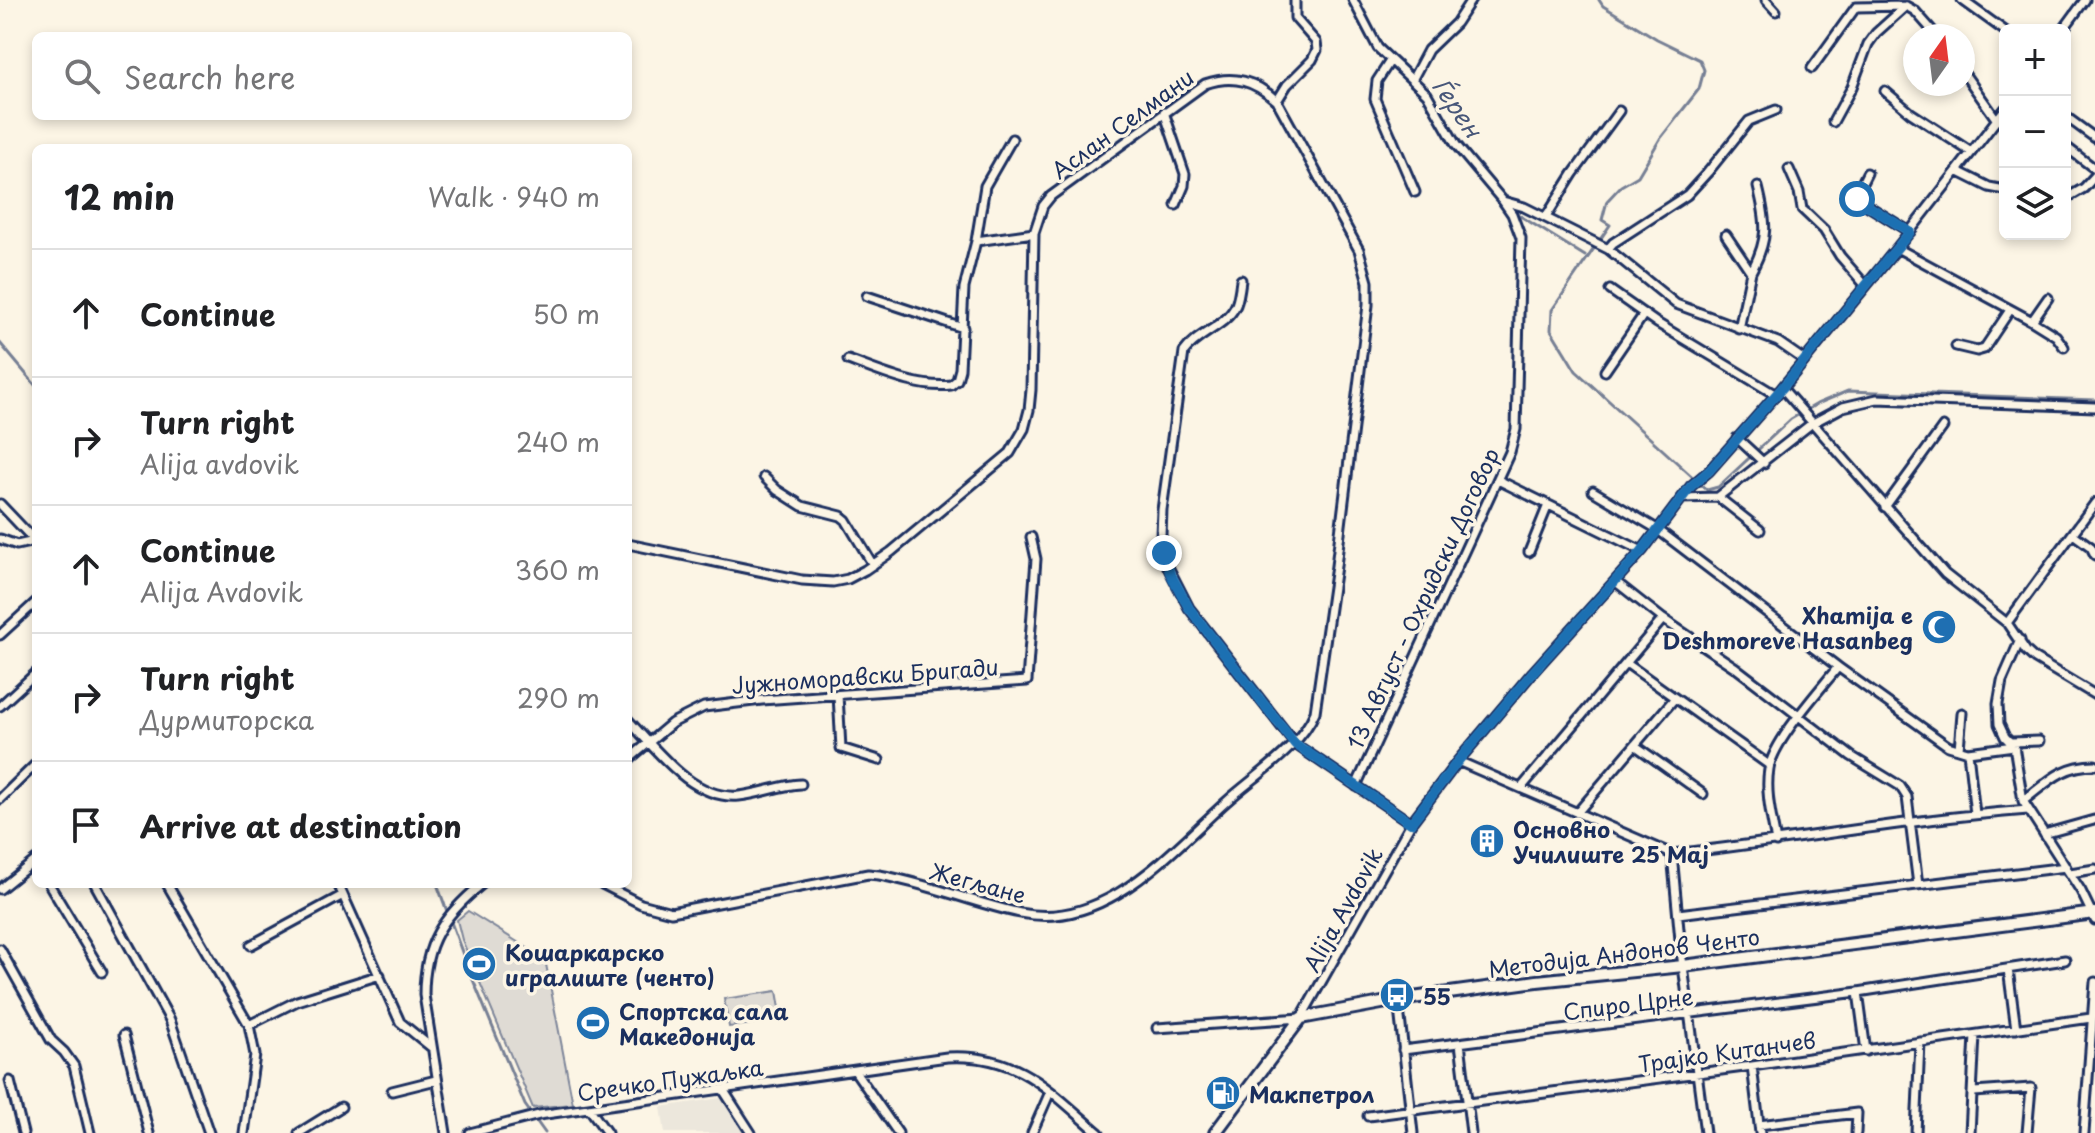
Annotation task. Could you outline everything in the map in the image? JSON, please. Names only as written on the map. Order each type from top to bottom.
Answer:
[{"type":"main road","name":"Методија Андонов Ченто","points":[[1301,1018],[1398,1000],[1537,981],[2094,915]]},
{"type":"main road","points":[[1215,1133],[1301,1018]]},
{"type":"street","points":[[1295,0],[1295,18],[1316,42],[1317,50],[1277,101],[1359,250],[1368,282],[1363,356],[1317,703],[1311,722],[1295,744]]},
{"type":"street","name":"13 Август - Охридски Договор","points":[[1353,0],[1368,32],[1390,61],[1427,94],[1456,145],[1503,201],[1512,214],[1521,238],[1516,429],[1510,452],[1356,786]]},
{"type":"street","points":[[1412,80],[1428,50],[1456,23],[1471,0]]},
{"type":"street","points":[[1766,0],[1776,11]]},
{"type":"street","points":[[1962,0],[1972,3],[1999,26]]},
{"type":"street","points":[[2067,24],[2085,0]]},
{"type":"street","points":[[1833,122],[1852,87],[1868,44],[1906,6]]},
{"type":"street","points":[[1812,68],[1856,7],[1906,6],[1926,24]]},
{"type":"street","points":[[1390,61],[1377,81],[1375,99],[1415,192]]},
{"type":"street","name":"Аслан Селмани","points":[[632,545],[802,580],[833,582],[848,579],[873,565],[1010,453],[1024,429],[1031,390],[1034,233],[1043,206],[1051,196],[1205,84],[1222,78],[1241,80],[1263,88],[1277,101]]},
{"type":"street","points":[[1975,89],[1997,120]]},
{"type":"street","points":[[1885,91],[1911,113],[1971,152]]},
{"type":"street","points":[[1604,247],[1687,195],[1749,121],[1776,110]]},
{"type":"street","points":[[1546,217],[1563,188],[1619,111]]},
{"type":"street","points":[[1164,112],[1185,174],[1176,205]]},
{"type":"street","points":[[1762,461],[1737,438],[1866,286],[1999,117]]},
{"type":"street","points":[[2071,120],[2095,138]]},
{"type":"street","points":[[848,360],[911,380],[951,385],[959,376],[964,288],[985,186],[1012,139]]},
{"type":"street","points":[[2071,151],[2095,169]]},
{"type":"street","points":[[1789,169],[1799,192],[1802,209],[1824,230],[1840,256],[1866,286]]},
{"type":"street","points":[[1957,171],[1999,189]]},
{"type":"street","points":[[1867,173],[1857,199],[1910,232]]},
{"type":"street","points":[[2071,196],[2095,176]]},
{"type":"street","points":[[1739,329],[1751,272],[1763,250],[1765,238],[1766,216],[1758,187]]},
{"type":"street","points":[[1503,201],[1546,217],[1604,247],[1676,304],[1785,345],[1804,360]]},
{"type":"street","points":[[976,241],[1034,233]]},
{"type":"street","points":[[1726,235],[1751,272]]},
{"type":"street","points":[[1897,248],[2032,321],[2056,336],[2064,347]]},
{"type":"street","points":[[1241,280],[1236,304],[1229,315],[1184,352],[1162,510],[1161,535],[1166,563],[1189,608],[1295,744],[1411,823]]},
{"type":"street","points":[[1610,290],[1644,314],[1779,392],[1794,404],[1945,574],[2007,623],[2035,659],[2095,695]]},
{"type":"street","points":[[867,296],[963,328]]},
{"type":"street","points":[[2032,321],[2048,298]]},
{"type":"street","points":[[1956,346],[1977,351],[1984,349],[2010,310]]},
{"type":"street","points":[[1605,371],[1644,314]]},
{"type":"street","points":[[1682,498],[1718,497],[1808,420],[1877,399],[2095,407]]},
{"type":"street","points":[[1885,507],[1943,427]]},
{"type":"street","name":"Alija Avdovik","points":[[1301,1018],[1411,823],[1458,761],[1533,672],[1616,582],[1691,486],[1709,471],[1737,438]]},
{"type":"street","points":[[764,477],[793,502],[846,520],[873,565]]},
{"type":"street","points":[[1498,480],[1642,551]]},
{"type":"street","points":[[1593,491],[1657,529],[1838,667],[1948,746],[1968,752],[2039,741]]},
{"type":"street","points":[[1718,497],[1760,530]]},
{"type":"street","points":[[2007,623],[2095,503]]},
{"type":"street","points":[[0,504],[32,539]]},
{"type":"street","points":[[1529,552],[1548,505]]},
{"type":"street","points":[[2073,534],[2091,547],[2095,555]]},
{"type":"street","name":"Јужноморавски Бригади","points":[[632,757],[672,723],[704,707],[1027,681],[1036,559],[1031,537]]},
{"type":"street","points":[[0,539],[17,545],[32,542]]},
{"type":"street","points":[[1616,582],[1851,756],[1900,786],[1907,797],[1918,885]]},
{"type":"street","points":[[0,635],[32,606]]},
{"type":"street","points":[[1522,787],[1663,619]]},
{"type":"street","points":[[2020,640],[2002,681],[1999,724],[2005,737],[2013,744],[2023,801],[2094,915]]},
{"type":"street","points":[[1626,663],[1769,765]]},
{"type":"street","points":[[1776,842],[1768,783],[1769,765],[1798,717],[1838,667]]},
{"type":"street","points":[[0,706],[32,677]]},
{"type":"street","points":[[838,695],[841,748],[879,760]]},
{"type":"street","points":[[1577,813],[1674,699]]},
{"type":"street","points":[[1959,749],[1962,713]]},
{"type":"street","points":[[632,724],[691,782],[708,792],[734,796],[781,785],[801,784]]},
{"type":"street","name":"Жегљане","points":[[610,888],[641,904],[671,912],[868,874],[1025,914],[1059,915],[1080,911],[1108,900],[1139,880],[1295,744]]},
{"type":"street","points":[[1636,746],[1703,794]]},
{"type":"street","points":[[1968,752],[1975,814]]},
{"type":"street","points":[[1458,761],[1672,854],[1975,814],[2028,810]]},
{"type":"street","points":[[2023,801],[2061,771],[2095,765]]},
{"type":"street","points":[[0,799],[32,768]]},
{"type":"street","points":[[2044,834],[2094,820]]},
{"type":"street","points":[[1672,854],[1705,1133]]},
{"type":"street","points":[[0,889],[32,864]]},
{"type":"street","points":[[1678,914],[1918,885],[2095,869]]},
{"type":"street","points":[[51,888],[102,972]]},
{"type":"street","points":[[97,888],[170,1020],[209,1133]]},
{"type":"street","points":[[169,888],[249,1025],[255,1055],[244,1133]]},
{"type":"street","points":[[340,888],[400,1022],[431,1047]]},
{"type":"street","points":[[446,1133],[431,1047],[424,972],[433,940],[458,904],[477,888]]},
{"type":"street","points":[[251,945],[343,895]]},
{"type":"street","points":[[0,949],[51,1040],[74,1066],[90,1133]]},
{"type":"street","name":"Спиро Црне","points":[[1403,1050],[1858,992],[2065,960]]},
{"type":"street","points":[[2008,969],[2016,1029]]},
{"type":"street","points":[[249,1025],[297,1001],[380,975]]},
{"type":"street","points":[[2084,1133],[2095,982]]},
{"type":"street","points":[[1858,992],[1866,1051]]},
{"type":"street","points":[[1398,1000],[1413,1133]]},
{"type":"street","points":[[1157,1028],[1301,1018]]},
{"type":"street","name":"Трајко Китанчев","points":[[1368,1116],[1866,1051],[2091,1018]]},
{"type":"street","points":[[124,1035],[149,1133]]},
{"type":"street","points":[[1970,1133],[1975,1035]]},
{"type":"street","points":[[1916,1133],[1920,1042]]},
{"type":"street","points":[[1460,1043],[1471,1133]]},
{"type":"street","name":"Сречко Пужаљка","points":[[470,1133],[539,1115],[947,1057],[976,1056],[1015,1066],[1099,1133]]},
{"type":"street","points":[[1752,1066],[1759,1129],[1857,1113],[1856,1133]]},
{"type":"street","points":[[855,1071],[898,1133]]},
{"type":"street","points":[[392,1091],[436,1080]]},
{"type":"street","points":[[10,1081],[23,1133]]},
{"type":"street","points":[[1974,1092],[2031,1088],[2027,1133]]},
{"type":"street","points":[[724,1091],[751,1133]]},
{"type":"street","points":[[1032,1133],[1050,1092]]},
{"type":"street","points":[[299,1133],[341,1107]]},
{"type":"street","points":[[589,1108],[607,1133]]},
{"type":"shaded area","points":[[468,911],[545,959],[573,1104],[533,1108],[462,940],[457,920]]},
{"type":"shaded area","points":[[777,991],[782,1020],[729,1027],[724,999]]},
{"type":"shaded area","points":[[721,1098],[744,1133],[665,1133],[661,1107]]},
{"type":"waterway","name":"Ѓерен","points":[[1357,0],[1366,18]]},
{"type":"waterway","points":[[1599,0],[1603,6],[1657,39],[1700,60],[1704,70],[1699,89],[1660,139],[1638,176],[1621,186],[1607,201],[1602,220],[1610,225],[1552,310],[1551,330],[1576,371],[1707,490],[1718,487],[1791,419],[1848,391],[2095,400]]},
{"type":"waterway","name":"Ѓерен","points":[[1373,32],[1387,52]]},
{"type":"waterway","name":"Ѓерен","points":[[1399,63],[1422,85]]},
{"type":"waterway","name":"Ѓерен","points":[[1450,128],[1489,179]]},
{"type":"waterway","points":[[1517,214],[1585,256]]},
{"type":"waterway","points":[[0,343],[32,381]]},
{"type":"waterway","points":[[438,888],[525,1105],[545,1133]]},
{"type":"place","name":"Xhamija e Deshmoreve Hasanbeg","points":[[1939,627]]},
{"type":"place","name":"Основно Училиште 25 Мај","points":[[1487,841]]},
{"type":"place","name":"Кошаркарско игралиште (ченто)","points":[[479,964]]},
{"type":"place","name":"55","points":[[1397,995]]},
{"type":"place","name":"Спортска сала Македонија","points":[[593,1023]]},
{"type":"place","name":"Макпетрол","points":[[1223,1093]]},
{"type":"route","points":[[1164,553],[1170,573],[1189,608],[1295,744],[1411,823],[1458,761],[1533,672],[1616,582],[1691,486],[1709,471],[1782,388],[1910,232],[1857,199]]}]
